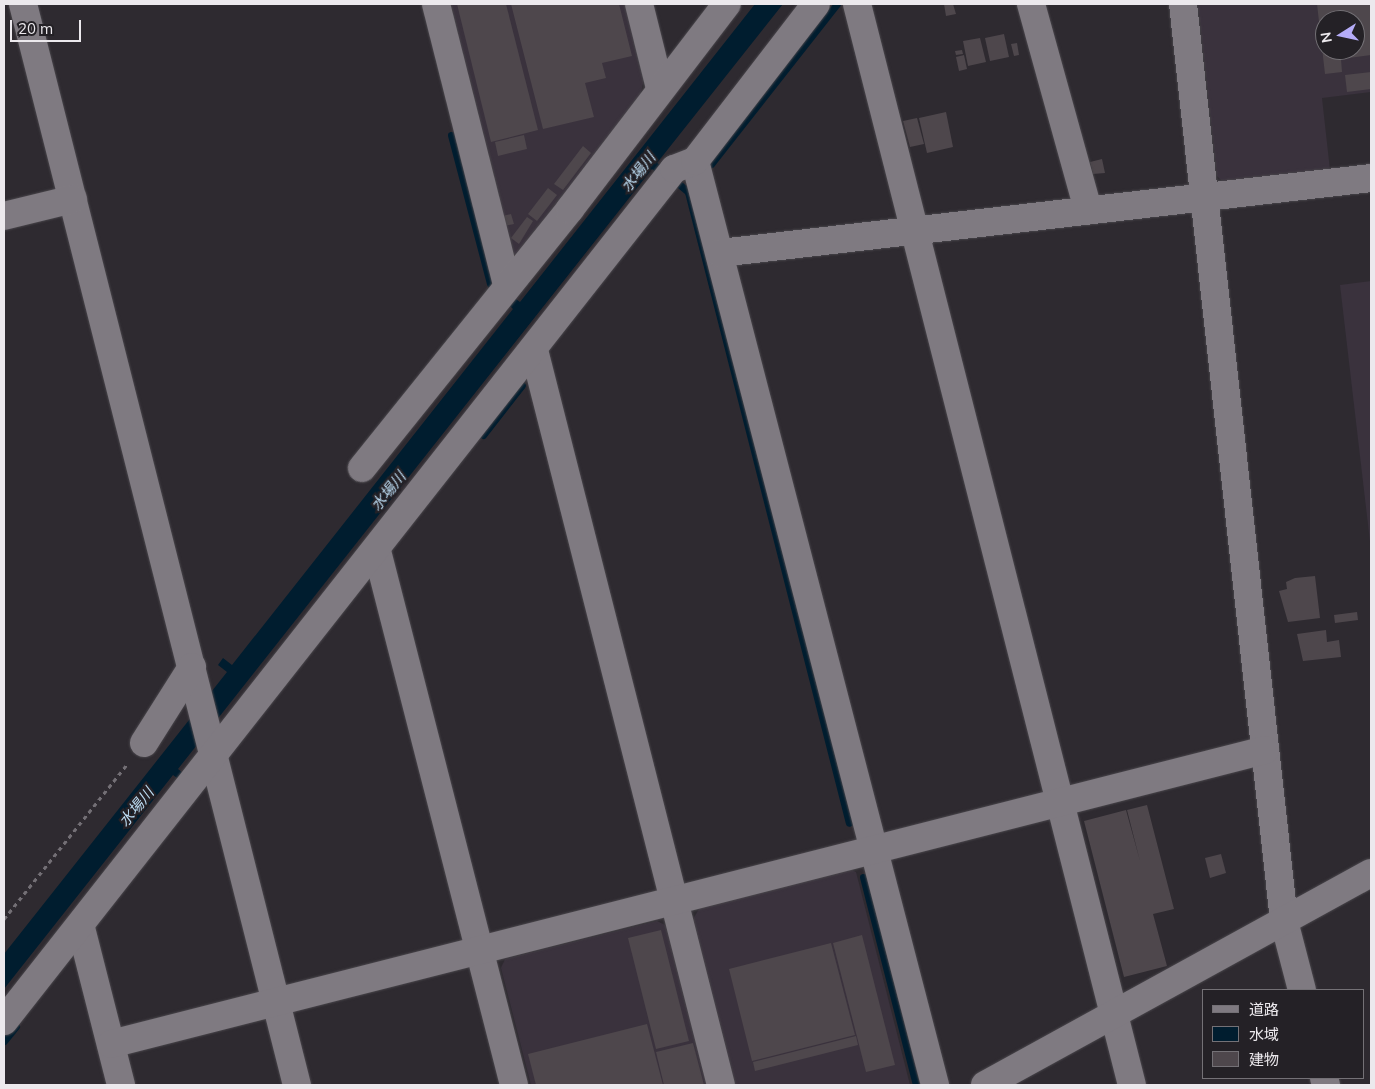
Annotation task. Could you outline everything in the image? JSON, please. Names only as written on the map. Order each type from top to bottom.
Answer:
[{"type":"street","points":[[23,4],[193,671],[211,752],[296,1085]]},
{"type":"street","points":[[436,4],[507,284]]},
{"type":"street","points":[[639,4],[660,88]]},
{"type":"street","points":[[362,468],[507,284],[570,209],[660,88],[728,4]]},
{"type":"street","points":[[4,1021],[81,928],[211,752],[377,551],[674,169],[695,162],[816,4]]},
{"type":"street","points":[[857,4],[1132,1085]]},
{"type":"street","points":[[1031,4],[1088,210]]},
{"type":"street","points":[[1183,4],[1284,921],[1302,989]]},
{"type":"street","points":[[695,162],[934,1085]]},
{"type":"street","points":[[720,253],[1371,178]]},
{"type":"street","points":[[4,216],[72,199]]},
{"type":"street","points":[[534,350],[721,1085]]},
{"type":"street","points":[[377,551],[514,1085]]},
{"type":"street","points":[[144,743],[193,671]]},
{"type":"street","points":[[111,1044],[1265,750]]},
{"type":"street","points":[[985,1085],[1371,873]]},
{"type":"street","points":[[81,928],[121,1085]]},
{"type":"path","points":[[4,919],[144,743]]},
{"type":"shaded area","points":[[447,4],[625,4],[644,79],[639,102],[518,257],[508,253]]},
{"type":"shaded area","points":[[1198,4],[1371,4],[1371,92],[1322,98],[1330,170],[1224,183],[1217,176]]},
{"type":"shaded area","points":[[1371,281],[1371,550],[1340,285]]},
{"type":"shaded area","points":[[850,869],[856,872],[910,1085],[731,1085],[692,921],[700,907]]},
{"type":"shaded area","points":[[657,921],[667,926],[708,1085],[531,1085],[501,968],[505,959]]},
{"type":"water","name":"水場川","points":[[755,4],[783,4],[657,163],[662,166],[657,173],[652,169],[178,769],[185,775],[180,780],[173,775],[4,989],[4,954],[227,672],[218,665],[223,658],[232,665],[513,309],[508,304],[513,297],[520,302]]},
{"type":"building","points":[[457,4],[506,4],[538,130],[491,142]]},
{"type":"building","points":[[511,4],[619,4],[632,56],[602,63],[606,78],[585,83],[594,117],[543,129]]},
{"type":"building","points":[[944,4],[953,4],[956,14],[946,16]]},
{"type":"building","points":[[1317,4],[1371,4],[1371,55],[1365,56],[1365,10],[1318,10]]},
{"type":"building","points":[[1004,34],[1009,57],[990,61],[985,38]]},
{"type":"building","points":[[980,38],[986,62],[968,66],[963,41]]},
{"type":"building","points":[[1017,43],[1019,55],[1014,56],[1011,44]]},
{"type":"building","points":[[962,50],[963,54],[956,55],[955,51]]},
{"type":"building","points":[[964,55],[967,69],[959,71],[956,57]]},
{"type":"building","points":[[1323,60],[1341,60],[1342,72],[1325,74]]},
{"type":"building","points":[[1371,72],[1371,89],[1347,92],[1345,75]]},
{"type":"building","points":[[946,112],[953,147],[927,153],[919,118]]},
{"type":"building","points":[[917,118],[924,144],[910,147],[903,121]]},
{"type":"building","points":[[524,135],[527,149],[498,156],[495,142]]},
{"type":"building","points":[[583,146],[591,153],[563,190],[554,184]]},
{"type":"building","points":[[1102,159],[1105,173],[1093,174],[1090,162]]},
{"type":"building","points":[[548,188],[557,195],[537,221],[528,214]]},
{"type":"building","points":[[511,214],[514,224],[504,226],[502,216]]},
{"type":"building","points":[[527,217],[533,221],[519,244],[511,238]]},
{"type":"building","points":[[1315,576],[1320,618],[1288,622],[1279,591],[1287,589],[1286,582],[1295,578]]},
{"type":"building","points":[[1357,612],[1358,620],[1335,623],[1334,615]]},
{"type":"building","points":[[1326,630],[1327,642],[1339,640],[1341,657],[1303,661],[1297,634]]},
{"type":"building","points":[[1147,805],[1174,909],[1153,914],[1167,966],[1124,977],[1084,821],[1126,810],[1140,861],[1127,810]]},
{"type":"building","points":[[1221,854],[1226,873],[1210,878],[1205,858]]},
{"type":"building","points":[[661,930],[689,1041],[656,1049],[628,938]]},
{"type":"building","points":[[862,935],[895,1065],[866,1072],[833,943]]},
{"type":"building","points":[[831,943],[855,1035],[752,1061],[729,969]]},
{"type":"building","points":[[647,1024],[663,1085],[536,1085],[528,1054]]},
{"type":"building","points":[[856,1036],[858,1045],[755,1071],[753,1062]]},
{"type":"building","points":[[693,1043],[704,1085],[664,1085],[656,1052]]},
{"type":"waterway","points":[[711,164],[837,4]]},
{"type":"waterway","points":[[451,135],[490,284]]},
{"type":"waterway","points":[[680,185],[688,192],[849,823]]},
{"type":"waterway","points":[[483,435],[522,385]]},
{"type":"waterway","points":[[863,877],[916,1085]]},
{"type":"waterway","points":[[4,1041],[16,1026]]}]
